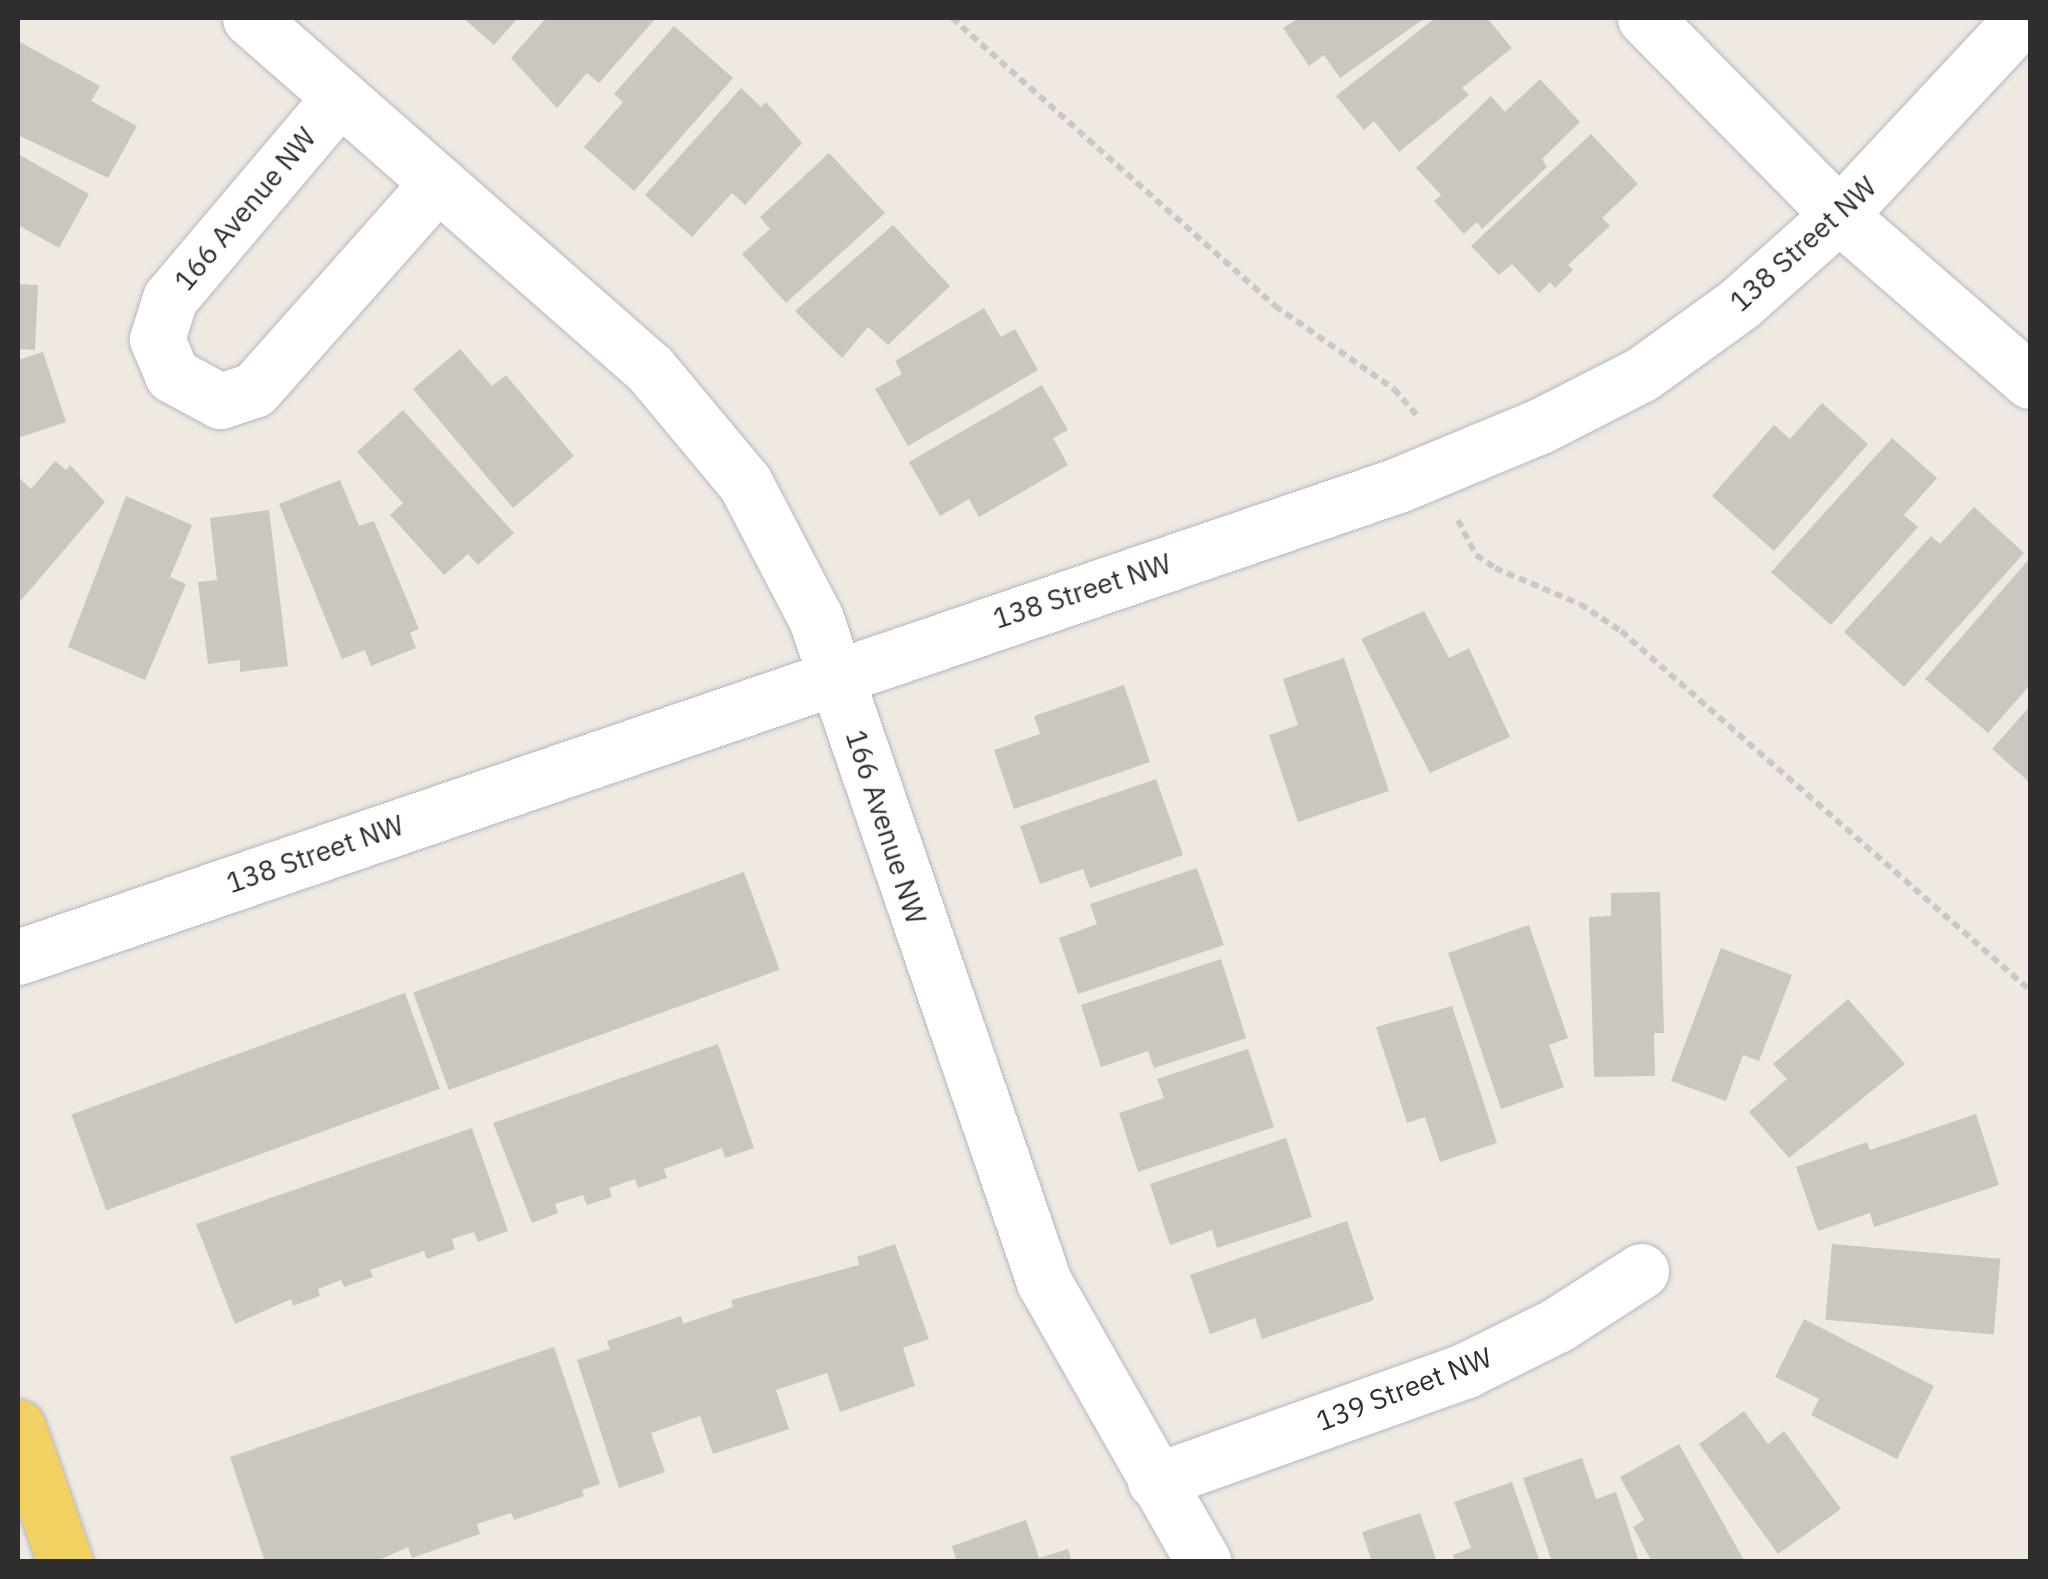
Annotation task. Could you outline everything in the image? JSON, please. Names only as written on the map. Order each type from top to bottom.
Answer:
[{"type":"main road","points":[[18,1427],[65,1562]]},
{"type":"street","name":"166 Avenue NW","points":[[250,18],[590,313],[699,422],[788,555],[834,673],[1024,1231],[1073,1339],[1204,1562]]},
{"type":"street","points":[[1645,18],[1839,216],[2030,380]]},
{"type":"street","name":"138 Street NW","points":[[18,957],[834,673],[1398,486],[1525,432],[1684,348],[1839,216],[2023,18]]},
{"type":"street","name":"166 Avenue NW","points":[[340,97],[170,298],[158,339],[172,375],[220,401],[254,390],[438,183]]},
{"type":"street","name":"139 Street NW","points":[[1155,1481],[1466,1370],[1557,1324],[1641,1271]]},
{"type":"path","points":[[952,18],[1275,306],[1407,400],[1419,422]]},
{"type":"path","points":[[1459,522],[1476,555],[1494,568],[1580,604],[1621,631],[2030,990]]},
{"type":"building","points":[[463,18],[518,18],[494,45]]},
{"type":"building","points":[[546,18],[656,18],[599,83],[587,73],[557,108],[511,58]]},
{"type":"building","points":[[1299,18],[1425,18],[1340,78],[1324,55],[1309,66],[1283,28]]},
{"type":"building","points":[[1435,18],[1487,18],[1512,48],[1462,88],[1469,95],[1399,152],[1374,121],[1364,130],[1336,96]]},
{"type":"building","points":[[674,26],[733,78],[634,191],[584,147],[623,102],[614,94]]},
{"type":"building","points":[[18,41],[100,86],[91,101],[137,126],[108,178],[18,135]]},
{"type":"building","points":[[1540,79],[1580,122],[1542,159],[1547,167],[1482,229],[1477,222],[1464,234],[1434,201],[1441,195],[1416,168],[1491,96],[1505,112]]},
{"type":"building","points":[[741,88],[761,107],[766,102],[802,143],[745,205],[732,193],[692,237],[645,195]]},
{"type":"building","points":[[1591,134],[1638,184],[1602,218],[1610,226],[1568,265],[1573,270],[1555,288],[1550,282],[1539,293],[1512,264],[1499,275],[1471,246]]},
{"type":"building","points":[[829,153],[885,213],[786,303],[742,254],[770,229],[760,217]]},
{"type":"building","points":[[18,154],[89,194],[59,248],[18,225]]},
{"type":"building","points":[[893,225],[950,286],[888,345],[868,327],[842,358],[795,311]]},
{"type":"building","points":[[18,284],[38,285],[35,350],[18,349]]},
{"type":"building","points":[[984,308],[1001,337],[1015,329],[1038,370],[908,446],[875,389],[902,374],[895,361]]},
{"type":"building","points":[[460,349],[492,386],[506,375],[574,456],[513,508],[413,389]]},
{"type":"building","points":[[43,352],[66,422],[18,438],[18,360]]},
{"type":"building","points":[[1042,385],[1068,430],[1053,438],[1068,465],[979,517],[969,499],[940,516],[909,462]]},
{"type":"building","points":[[1822,403],[1868,444],[1774,551],[1712,496],[1774,425],[1790,439]]},
{"type":"building","points":[[403,410],[514,533],[478,565],[468,554],[444,575],[390,515],[403,503],[357,452]]},
{"type":"building","points":[[1892,438],[1937,478],[1904,515],[1918,527],[1831,625],[1771,572]]},
{"type":"building","points":[[55,461],[66,470],[70,465],[105,502],[18,604],[18,477],[31,489]]},
{"type":"building","points":[[340,480],[359,526],[374,521],[419,629],[410,633],[416,648],[371,666],[365,650],[342,659],[279,504]]},
{"type":"building","points":[[126,496],[192,525],[170,577],[186,584],[145,680],[68,647]]},
{"type":"building","points":[[1974,507],[2024,553],[1904,687],[1844,632],[1931,536],[1940,544]]},
{"type":"building","points":[[269,510],[288,666],[240,672],[240,660],[208,664],[198,582],[217,580],[210,518]]},
{"type":"building","points":[[2030,558],[2030,685],[1988,733],[1925,679]]},
{"type":"building","points":[[1424,611],[1449,658],[1469,648],[1510,737],[1430,773],[1361,639]]},
{"type":"building","points":[[1344,658],[1389,791],[1298,822],[1269,735],[1298,725],[1283,679]]},
{"type":"building","points":[[1124,685],[1150,762],[1014,809],[994,750],[1040,734],[1034,716]]},
{"type":"building","points":[[2030,706],[2030,783],[1992,749]]},
{"type":"building","points":[[1156,779],[1183,855],[1090,888],[1083,869],[1040,884],[1020,826]]},
{"type":"building","points":[[1197,868],[1224,945],[1078,994],[1059,938],[1097,924],[1090,904]]},
{"type":"building","points":[[744,872],[780,970],[449,1090],[413,992]]},
{"type":"building","points":[[1660,892],[1664,1033],[1654,1033],[1655,1076],[1594,1077],[1589,917],[1611,916],[1611,893]]},
{"type":"building","points":[[1529,925],[1568,1038],[1549,1045],[1564,1087],[1501,1109],[1448,953]]},
{"type":"building","points":[[1721,948],[1792,975],[1759,1061],[1743,1055],[1726,1101],[1671,1081]]},
{"type":"building","points":[[1221,959],[1246,1038],[1154,1068],[1148,1051],[1101,1067],[1081,1005]]},
{"type":"building","points":[[405,993],[440,1089],[106,1210],[71,1114]]},
{"type":"building","points":[[1848,999],[1905,1064],[1789,1158],[1749,1112],[1787,1079],[1773,1064]]},
{"type":"building","points":[[1452,1006],[1497,1143],[1440,1162],[1425,1117],[1407,1123],[1376,1027]]},
{"type":"building","points":[[718,1044],[754,1148],[725,1158],[722,1148],[664,1169],[667,1178],[638,1188],[635,1179],[609,1188],[612,1197],[587,1205],[583,1195],[555,1204],[558,1213],[532,1223],[493,1123]]},
{"type":"building","points":[[1248,1049],[1274,1127],[1138,1172],[1119,1113],[1164,1098],[1157,1079]]},
{"type":"building","points":[[1976,1114],[1999,1185],[1874,1227],[1870,1213],[1818,1231],[1796,1167],[1867,1142],[1870,1150]]},
{"type":"building","points":[[472,1128],[508,1231],[478,1242],[474,1232],[452,1239],[455,1249],[427,1259],[424,1251],[370,1270],[373,1277],[344,1287],[341,1280],[318,1289],[320,1296],[293,1306],[291,1299],[235,1324],[196,1224]]},
{"type":"building","points":[[1286,1138],[1312,1217],[1217,1248],[1212,1230],[1170,1245],[1150,1184]]},
{"type":"building","points":[[1347,1221],[1374,1300],[1262,1339],[1255,1318],[1210,1334],[1190,1275]]},
{"type":"building","points":[[895,1244],[929,1339],[903,1348],[915,1386],[840,1412],[827,1373],[776,1390],[789,1429],[713,1454],[700,1416],[651,1433],[665,1472],[619,1488],[577,1360],[610,1349],[607,1341],[681,1316],[683,1324],[733,1307],[731,1300],[859,1265],[857,1257]]},
{"type":"building","points":[[1832,1244],[2000,1259],[1994,1334],[1825,1320]]},
{"type":"building","points":[[1804,1319],[1934,1386],[1897,1459],[1811,1415],[1819,1399],[1775,1377]]},
{"type":"building","points":[[554,1347],[600,1484],[582,1490],[584,1496],[514,1520],[511,1513],[477,1524],[480,1534],[412,1558],[408,1547],[375,1562],[265,1562],[230,1457]]},
{"type":"building","points":[[1744,1411],[1768,1444],[1784,1431],[1841,1509],[1778,1554],[1699,1444]]},
{"type":"building","points":[[1679,1444],[1745,1562],[1652,1562],[1633,1527],[1644,1520],[1620,1477]]},
{"type":"building","points":[[1582,1458],[1596,1499],[1616,1492],[1639,1562],[1552,1562],[1523,1478]]},
{"type":"building","points":[[1512,1482],[1540,1562],[1455,1562],[1453,1555],[1471,1548],[1454,1502]]},
{"type":"building","points":[[1420,1513],[1437,1562],[1372,1562],[1362,1532]]},
{"type":"building","points":[[1026,1520],[1039,1558],[1068,1549],[1072,1562],[957,1562],[952,1546]]}]
